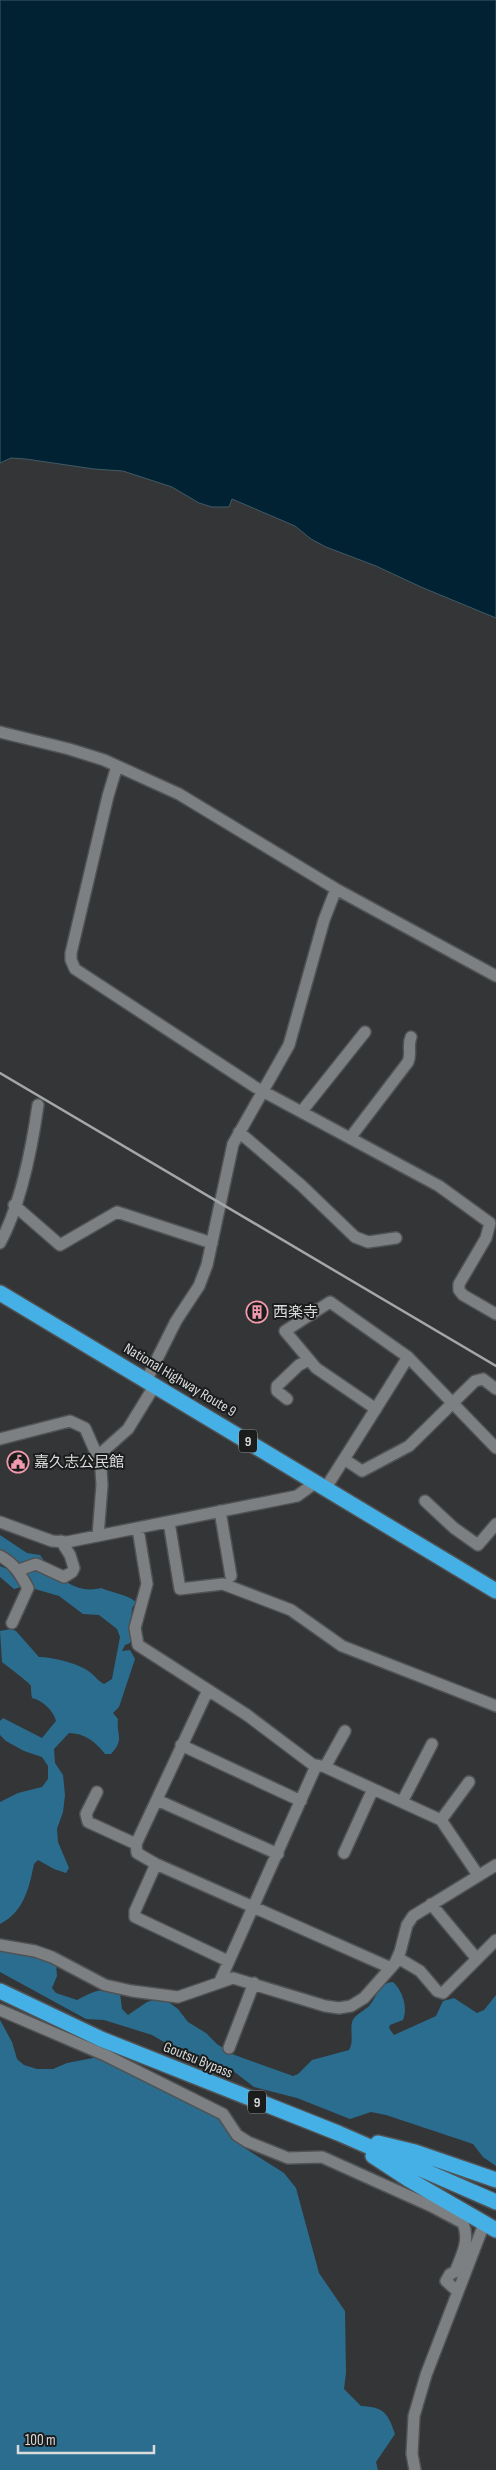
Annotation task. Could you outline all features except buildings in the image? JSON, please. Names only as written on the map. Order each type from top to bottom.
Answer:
[{"type":"highway","name":"National Highway Route 9","points":[[0,1293],[496,1591]]},
{"type":"highway","name":"Goutsu Bypass","points":[[0,1991],[101,2039],[338,2134],[496,2202]]},
{"type":"highway","points":[[0,1996],[18,2001]]},
{"type":"highway","name":"9","points":[[338,2134],[415,2152],[496,2180]]},
{"type":"highway","name":"9","points":[[338,2134],[408,2180],[490,2227]]},
{"type":"street","points":[[0,732],[69,749],[117,766],[179,794],[336,889],[496,976]]},
{"type":"street","points":[[117,766],[108,796],[71,960],[75,969],[84,977],[255,1087],[439,1186],[493,1219],[486,1238],[458,1284],[459,1290],[463,1295],[496,1314]]},
{"type":"street","points":[[100,1454],[128,1429],[151,1382],[176,1321],[200,1286],[212,1243],[233,1144],[289,1046],[324,920],[336,889]]},
{"type":"street","points":[[302,1111],[364,1032]]},
{"type":"street","points":[[350,1138],[408,1062],[411,1055],[408,1045],[411,1037]]},
{"type":"street","points":[[0,1243],[14,1205],[32,1140],[38,1106]]},
{"type":"street","points":[[239,1132],[302,1186],[355,1237],[368,1242],[396,1238]]},
{"type":"street","points":[[14,1205],[60,1245],[117,1212],[212,1243]]},
{"type":"street","points":[[376,1409],[316,1368],[285,1331],[330,1302],[408,1357],[496,1448]]},
{"type":"street","points":[[0,1522],[52,1541],[61,1541],[138,1529],[298,1496],[320,1486],[344,1459],[408,1357]]},
{"type":"street","points":[[287,1399],[277,1391],[277,1386],[299,1365],[309,1360]]},
{"type":"street","points":[[344,1459],[362,1471],[409,1446],[475,1381],[483,1379],[496,1389]]},
{"type":"street","points":[[0,1439],[70,1421],[85,1428],[96,1454],[100,1454]]},
{"type":"street","points":[[98,1536],[102,1485],[100,1454]]},
{"type":"street","points":[[425,1501],[454,1528],[478,1545],[496,1524]]},
{"type":"street","points":[[220,1511],[231,1576]]},
{"type":"street","points":[[169,1522],[180,1589],[223,1584],[291,1610],[342,1646],[496,1706]]},
{"type":"street","points":[[138,1529],[147,1584],[135,1628],[137,1643],[247,1715],[321,1767],[442,1820],[478,1875]]},
{"type":"street","points":[[19,1570],[36,1564],[64,1577],[69,1575],[74,1568],[73,1562],[61,1541]]},
{"type":"street","points":[[0,1556],[19,1570],[28,1588],[12,1623]]},
{"type":"street","points":[[208,1690],[136,1844],[139,1855],[391,1968]]},
{"type":"street","points":[[220,1981],[301,1801],[345,1731]]},
{"type":"street","points":[[402,1802],[432,1744]]},
{"type":"street","points":[[181,1745],[301,1801]]},
{"type":"street","points":[[442,1820],[468,1782]]},
{"type":"street","points":[[344,1853],[373,1789]]},
{"type":"street","points":[[97,1792],[86,1814],[88,1822],[136,1844]]},
{"type":"street","points":[[157,1800],[278,1854]]},
{"type":"street","points":[[156,1864],[135,1911],[135,1917],[228,1961]]},
{"type":"street","points":[[0,1945],[35,1951],[52,1957],[105,1985],[132,1991],[178,1997],[233,1978],[325,2006],[339,2008],[351,2006],[364,1998],[391,1968],[398,1958],[409,1920],[431,1904],[496,1865]]},
{"type":"street","points":[[431,1904],[477,1960]]},
{"type":"street","points":[[398,1958],[420,1971],[437,1991],[441,1993],[448,1989],[496,1940]]},
{"type":"street","points":[[229,2048],[254,1983]]},
{"type":"street","points":[[0,2010],[105,2055],[223,2114],[238,2135],[248,2142],[288,2158],[322,2157],[431,2206],[463,2223],[467,2233],[466,2243],[455,2272],[450,2274],[446,2281],[457,2291]]},
{"type":"street","points":[[415,2470],[412,2454],[414,2416],[426,2375],[457,2291],[490,2227]]},
{"type":"shaded area","points":[[0,0],[496,0],[496,618],[376,566],[326,547],[311,539],[295,526],[232,499],[229,507],[212,507],[199,503],[172,487],[123,471],[11,458],[0,463]]},
{"type":"shaded area","points":[[0,1535],[27,1553],[40,1555],[52,1570],[74,1586],[82,1589],[101,1588],[136,1602],[132,1608],[130,1643],[125,1645],[122,1651],[130,1650],[135,1659],[119,1707],[113,1713],[118,1719],[118,1745],[111,1754],[105,1754],[89,1739],[69,1733],[54,1749],[55,1763],[63,1775],[65,1795],[63,1812],[57,1829],[58,1842],[69,1868],[66,1873],[38,1860],[34,1864],[30,1882],[20,1906],[15,1913],[0,1924],[0,1802],[18,1793],[42,1787],[48,1779],[48,1766],[42,1757],[24,1751],[6,1741],[0,1735],[0,1721],[3,1718],[42,1738],[56,1721],[53,1713],[47,1706],[32,1698],[30,1684],[2,1662],[0,1631],[11,1629],[16,1631],[39,1657],[75,1664],[88,1670],[104,1684],[112,1679],[120,1637],[117,1629],[99,1615],[83,1614],[59,1596],[35,1589],[31,1579],[0,1551]]},
{"type":"shaded area","points":[[0,1566],[7,1569],[21,1587],[14,1589],[0,1577]]},
{"type":"shaded area","points":[[0,1949],[37,1954],[56,1964],[57,1976],[52,1988],[56,1993],[77,2000],[97,1991],[114,1991],[120,1993],[122,2009],[128,2015],[147,2002],[157,1999],[167,2001],[178,2009],[188,2022],[206,2033],[217,2044],[232,2054],[293,2076],[298,2074],[312,2060],[349,2050],[353,2019],[369,2006],[381,1987],[388,1983],[393,1982],[397,1986],[405,2005],[403,2020],[390,2025],[389,2028],[394,2035],[436,2016],[443,2001],[454,1998],[477,2013],[484,2010],[496,1995],[496,2166],[483,2157],[473,2144],[386,2115],[371,2112],[350,2119],[297,2098],[254,2087],[228,2067],[203,2065],[152,2035],[104,2020],[86,2019],[0,1972]]},
{"type":"shaded area","points":[[0,2020],[12,2042],[17,2059],[24,2065],[37,2069],[53,2069],[67,2063],[98,2057],[218,2117],[243,2147],[284,2173],[296,2188],[319,2273],[345,2311],[346,2373],[344,2389],[361,2406],[375,2408],[384,2412],[395,2434],[376,2462],[378,2470],[0,2470]]},
{"type":"railway","points":[[0,1073],[496,1366]]},
{"type":"place","name":"西楽寺","points":[[257,1312]]},
{"type":"place","name":"嘉久志公民館","points":[[18,1462]]}]
